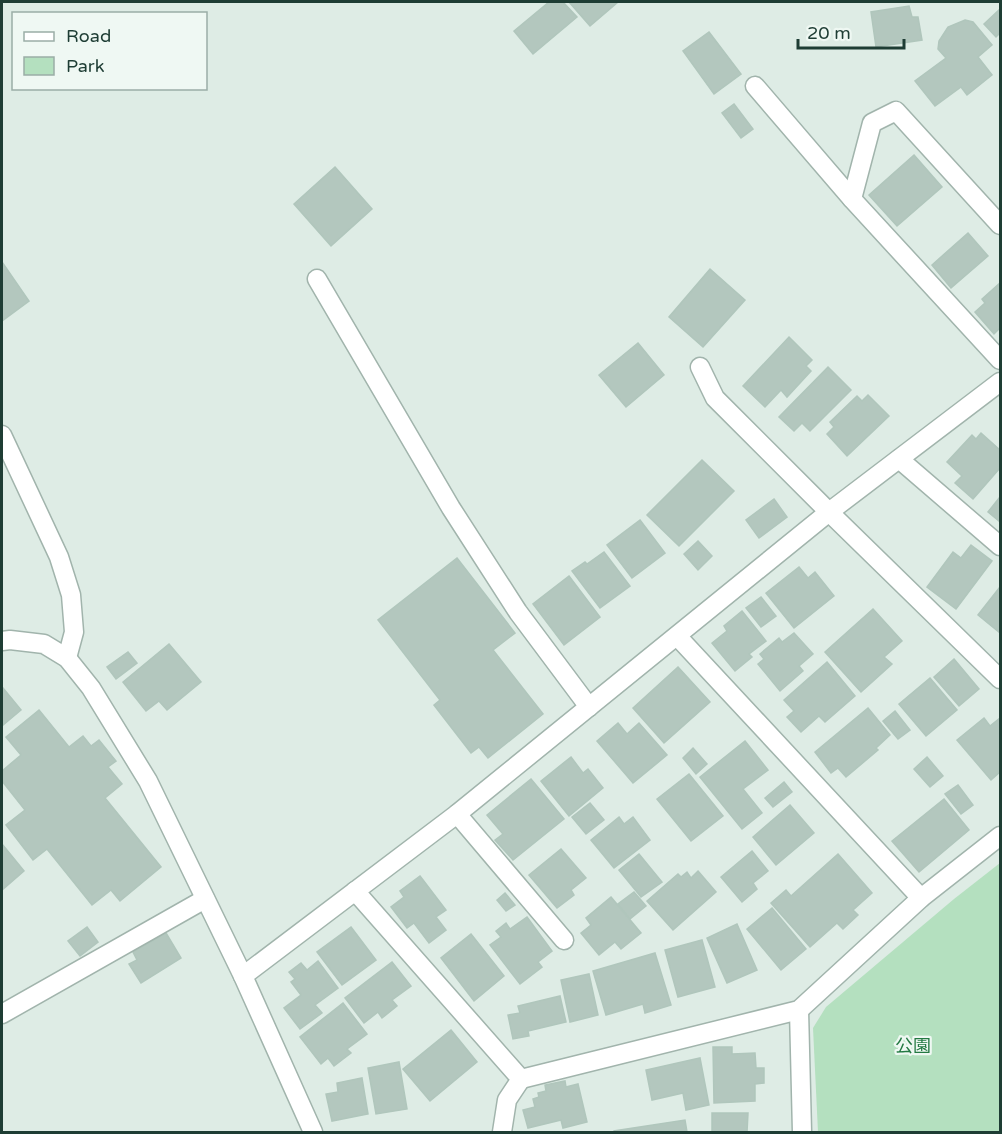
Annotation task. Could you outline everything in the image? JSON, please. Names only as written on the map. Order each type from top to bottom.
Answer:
[{"type":"street","points":[[755,86],[852,199],[1000,360]]},
{"type":"street","points":[[852,199],[872,123],[896,111],[1000,225]]},
{"type":"street","points":[[317,279],[457,518],[518,612],[589,707]]},
{"type":"street","points":[[700,367],[715,398],[1000,679]]},
{"type":"street","points":[[243,976],[457,814],[829,512],[1000,384]]},
{"type":"street","points":[[2,435],[59,557],[71,595],[74,632],[67,658]]},
{"type":"street","points":[[899,459],[1000,546]]},
{"type":"street","points":[[677,636],[921,898]]},
{"type":"street","points":[[2,641],[44,644],[67,658],[91,688],[148,781],[243,976],[313,1132]]},
{"type":"street","points":[[457,814],[564,940]]},
{"type":"street","points":[[502,1132],[507,1100],[521,1079],[799,1010],[921,898],[1000,836]]},
{"type":"street","points":[[355,891],[521,1079]]},
{"type":"street","points":[[2,1014],[205,899]]},
{"type":"street","points":[[799,1010],[802,1132]]},
{"type":"green space","name":"公園","points":[[1000,863],[1000,1132],[818,1132],[813,1028],[826,1007]]},
{"type":"building","points":[[549,2],[563,2],[577,17],[533,54],[514,31]]},
{"type":"building","points":[[569,2],[618,2],[590,26]]},
{"type":"building","points":[[909,6],[912,17],[918,17],[922,40],[876,47],[871,12]]},
{"type":"building","points":[[1000,9],[1000,33],[996,37],[984,24]]},
{"type":"building","points":[[965,20],[973,22],[992,45],[978,57],[992,75],[967,95],[961,87],[935,106],[915,81],[946,58],[938,49],[939,41],[948,27]]},
{"type":"building","points":[[709,32],[741,74],[714,94],[683,51]]},
{"type":"building","points":[[734,104],[753,129],[741,138],[722,113]]},
{"type":"building","points":[[914,155],[942,187],[897,226],[869,195]]},
{"type":"building","points":[[335,167],[372,209],[331,246],[294,204]]},
{"type":"building","points":[[968,233],[988,256],[951,288],[932,265]]},
{"type":"building","points":[[2,262],[29,301],[2,321]]},
{"type":"building","points":[[710,269],[745,300],[703,347],[669,317]]},
{"type":"building","points":[[1000,283],[1000,328],[994,334],[975,312],[985,303],[982,299]]},
{"type":"building","points":[[789,337],[812,360],[806,366],[811,371],[787,397],[781,390],[765,407],[743,386]]},
{"type":"building","points":[[638,343],[664,375],[626,407],[599,375]]},
{"type":"building","points":[[828,367],[851,390],[810,431],[802,423],[794,431],[779,417]]},
{"type":"building","points":[[868,395],[889,416],[847,456],[827,434],[834,427],[830,422],[857,396],[862,401]]},
{"type":"building","points":[[981,433],[1000,450],[1000,468],[973,499],[955,483],[962,476],[947,462],[972,435],[976,439]]},
{"type":"building","points":[[702,460],[734,491],[679,546],[647,515]]},
{"type":"building","points":[[1000,497],[1000,522],[988,512]]},
{"type":"building","points":[[774,499],[787,517],[759,538],[746,520]]},
{"type":"building","points":[[640,520],[665,553],[632,578],[607,545]]},
{"type":"building","points":[[698,541],[712,556],[698,570],[684,554]]},
{"type":"building","points":[[971,545],[992,561],[956,609],[927,587],[953,552],[961,558]]},
{"type":"building","points":[[604,552],[630,586],[600,608],[572,571]]},
{"type":"building","points":[[457,558],[515,633],[493,650],[543,714],[488,758],[479,747],[471,753],[434,705],[440,700],[378,620]]},
{"type":"building","points":[[799,567],[808,578],[815,572],[834,596],[794,628],[766,593]]},
{"type":"building","points":[[569,576],[600,617],[564,645],[533,604]]},
{"type":"building","points":[[1000,587],[1000,633],[978,615]]},
{"type":"building","points":[[761,597],[776,616],[761,627],[746,608]]},
{"type":"building","points":[[873,609],[902,641],[884,657],[892,664],[861,692],[825,652]]},
{"type":"building","points":[[742,611],[766,641],[749,654],[752,657],[735,671],[712,643],[727,631],[724,626]]},
{"type":"building","points":[[794,633],[813,654],[799,666],[803,671],[780,691],[758,664],[764,659],[760,654],[779,638],[782,642]]},
{"type":"building","points":[[169,644],[201,682],[167,710],[159,701],[146,711],[123,682]]},
{"type":"building","points":[[128,652],[137,663],[116,679],[107,667]]},
{"type":"building","points":[[954,659],[979,689],[959,706],[934,677]]},
{"type":"building","points":[[827,662],[855,696],[825,722],[819,716],[801,732],[787,717],[794,711],[784,700]]},
{"type":"building","points":[[678,667],[710,702],[664,743],[633,708]]},
{"type":"building","points":[[930,678],[957,710],[926,736],[899,704]]},
{"type":"building","points":[[2,689],[21,710],[2,726]]},
{"type":"building","points":[[868,708],[890,735],[876,748],[878,750],[846,777],[838,768],[831,773],[815,752]]},
{"type":"building","points":[[39,710],[69,747],[83,736],[91,746],[99,740],[116,761],[108,767],[122,784],[105,798],[161,867],[120,901],[111,890],[92,905],[47,849],[33,860],[6,825],[25,810],[2,781],[2,771],[21,755],[6,737]]},
{"type":"building","points":[[895,711],[910,730],[898,739],[883,721]]},
{"type":"building","points":[[984,718],[990,726],[1000,718],[1000,772],[991,780],[957,740]]},
{"type":"building","points":[[618,723],[627,734],[639,723],[667,755],[633,783],[597,741]]},
{"type":"building","points":[[745,741],[768,770],[743,789],[762,813],[742,829],[700,777]]},
{"type":"building","points":[[693,748],[707,764],[696,774],[683,758]]},
{"type":"building","points":[[571,757],[583,773],[588,769],[603,788],[569,816],[541,781]]},
{"type":"building","points":[[927,757],[943,776],[930,787],[914,769]]},
{"type":"building","points":[[689,774],[723,816],[691,841],[657,799]]},
{"type":"building","points":[[531,779],[564,819],[513,860],[495,840],[503,834],[487,815]]},
{"type":"building","points":[[784,782],[792,792],[773,807],[765,798]]},
{"type":"building","points":[[958,785],[973,805],[961,814],[945,794]]},
{"type":"building","points":[[944,799],[969,830],[919,872],[892,841]]},
{"type":"building","points":[[590,803],[604,820],[586,834],[572,817]]},
{"type":"building","points":[[790,805],[814,833],[776,865],[753,837]]},
{"type":"building","points":[[619,817],[624,824],[633,817],[650,840],[614,868],[591,840]]},
{"type":"building","points":[[2,844],[24,871],[2,890]]},
{"type":"building","points":[[561,849],[586,878],[571,890],[574,895],[557,908],[529,875]]},
{"type":"building","points":[[752,851],[768,871],[753,883],[757,889],[742,902],[721,877]]},
{"type":"building","points":[[639,854],[662,882],[641,897],[619,870]]},
{"type":"building","points":[[838,854],[872,893],[853,910],[858,915],[843,929],[837,923],[810,947],[771,903],[786,890],[791,896]]},
{"type":"building","points":[[698,871],[716,892],[673,930],[647,901],[678,874],[681,877],[687,872],[691,878]]},
{"type":"building","points":[[420,876],[446,910],[436,917],[446,930],[429,943],[414,923],[407,928],[391,907],[404,897],[400,891]]},
{"type":"building","points":[[634,892],[646,906],[630,919],[618,904]]},
{"type":"building","points":[[505,893],[515,905],[506,911],[497,900]]},
{"type":"building","points":[[611,897],[641,933],[621,949],[615,942],[599,955],[581,933],[591,925],[586,918]]},
{"type":"building","points":[[772,908],[806,949],[781,970],[747,929]]},
{"type":"building","points":[[527,917],[552,951],[538,962],[542,967],[520,984],[490,945],[501,937],[496,931],[506,923],[510,929]]},
{"type":"building","points":[[737,924],[757,970],[727,983],[707,938]]},
{"type":"building","points":[[87,927],[98,942],[80,956],[68,941]]},
{"type":"building","points":[[351,927],[376,960],[342,985],[317,952]]},
{"type":"building","points":[[166,933],[181,958],[141,983],[129,964],[137,960],[133,952]]},
{"type":"building","points":[[471,934],[504,976],[474,1001],[441,958]]},
{"type":"building","points":[[702,940],[715,987],[678,997],[665,950]]},
{"type":"building","points":[[655,953],[671,1005],[645,1013],[643,1004],[606,1015],[593,971]]},
{"type":"building","points":[[318,961],[338,988],[315,1005],[322,1013],[300,1029],[284,1008],[301,995],[291,982],[295,979],[289,972],[301,963],[307,970]]},
{"type":"building","points":[[392,962],[411,986],[392,1000],[397,1006],[382,1018],[378,1012],[364,1023],[345,998]]},
{"type":"building","points":[[589,974],[598,1015],[570,1022],[561,980]]},
{"type":"building","points":[[560,996],[566,1022],[528,1031],[529,1036],[513,1039],[508,1015],[520,1013],[518,1006]]},
{"type":"building","points":[[343,1003],[367,1034],[347,1049],[351,1053],[334,1066],[328,1058],[321,1064],[300,1037]]},
{"type":"building","points":[[451,1030],[477,1062],[430,1101],[403,1069]]},
{"type":"building","points":[[713,1047],[732,1047],[732,1054],[755,1053],[756,1068],[764,1068],[764,1083],[755,1084],[755,1101],[714,1103]]},
{"type":"building","points":[[700,1058],[709,1105],[686,1110],[683,1093],[652,1100],[646,1070]]},
{"type":"building","points":[[399,1062],[407,1109],[376,1114],[368,1068]]},
{"type":"building","points":[[362,1078],[368,1114],[332,1121],[326,1094],[338,1092],[337,1083]]},
{"type":"building","points":[[565,1081],[566,1087],[578,1084],[587,1122],[563,1128],[561,1120],[528,1128],[523,1110],[535,1107],[533,1099],[539,1097],[538,1093],[546,1091],[545,1085]]},
{"type":"building","points":[[712,1113],[748,1113],[747,1132],[712,1132]]},
{"type":"building","points":[[685,1120],[687,1132],[614,1132],[614,1131]]}]
